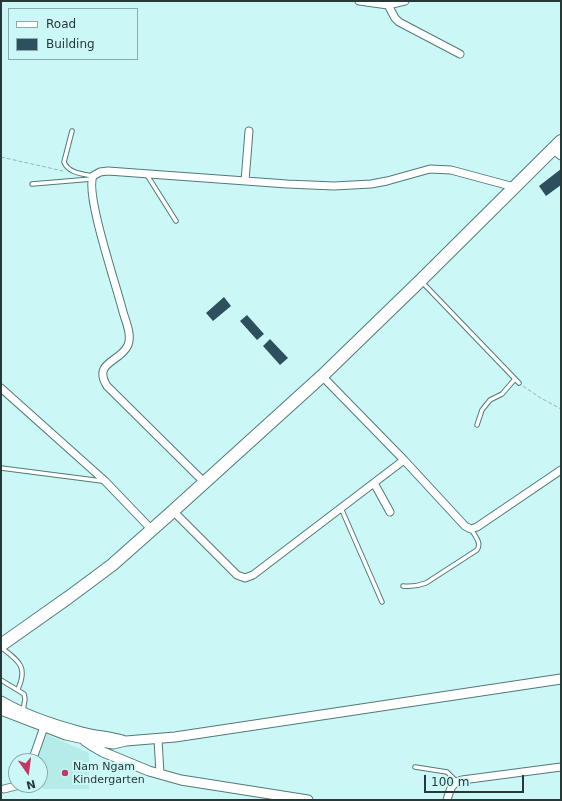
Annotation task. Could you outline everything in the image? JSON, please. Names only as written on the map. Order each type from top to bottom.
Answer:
[{"type":"highway","points":[[1,646],[112,565],[205,483],[322,376],[514,187],[558,149]]},
{"type":"street","points":[[359,1],[388,5],[405,1]]},
{"type":"street","points":[[388,5],[399,22],[460,54]]},
{"type":"street","points":[[245,181],[249,131]]},
{"type":"street","points":[[205,483],[107,386],[104,381],[103,369],[123,352],[128,346],[129,339],[96,214],[92,184],[93,177],[100,172],[108,171],[147,175],[334,186],[371,184],[430,169],[441,168],[514,187]]},
{"type":"street","points":[[322,376],[404,460],[465,526],[471,529],[477,528],[561,470]]},
{"type":"street","points":[[1,388],[105,481],[152,530]]},
{"type":"street","points":[[173,511],[237,575],[245,578],[253,576],[404,460]]},
{"type":"street","points":[[374,483],[390,512]]},
{"type":"street","points":[[1,710],[66,735],[84,740],[113,744],[126,741],[158,739],[561,679]]},
{"type":"street","points":[[1,701],[33,716],[84,732],[126,741]]},
{"type":"street","points":[[35,753],[44,727]]},
{"type":"street","points":[[158,739],[160,774]]},
{"type":"street","points":[[84,740],[91,746],[104,752],[160,774],[181,780],[308,800]]},
{"type":"street","points":[[447,800],[452,785],[456,781],[561,767]]},
{"type":"street","points":[[4,789],[8,788]]},
{"type":"lane","points":[[72,131],[64,162],[69,169],[93,177]]},
{"type":"lane","points":[[147,175],[176,221]]},
{"type":"lane","points":[[32,184],[93,177]]},
{"type":"lane","points":[[421,280],[519,383]]},
{"type":"lane","points":[[477,425],[482,410],[490,400],[502,394],[515,379]]},
{"type":"lane","points":[[1,468],[105,481]]},
{"type":"lane","points":[[341,508],[382,602]]},
{"type":"lane","points":[[403,586],[411,587],[426,583],[477,550],[480,547],[479,543],[471,529]]},
{"type":"lane","points":[[1,646],[16,660],[23,672],[22,680],[18,689]]},
{"type":"lane","points":[[1,680],[24,694],[25,699],[23,711]]},
{"type":"lane","points":[[415,767],[447,772],[456,781]]},
{"type":"path","points":[[1,157],[66,171],[74,171]]},
{"type":"path","points":[[519,383],[539,397],[561,409]]},
{"type":"shaded area","name":"Nam Ngam Kindergarten","points":[[44,733],[89,753],[89,789],[48,789],[48,753],[37,753]]},
{"type":"building","points":[[561,169],[561,185],[546,196],[539,186]]},
{"type":"building","points":[[224,297],[231,306],[213,321],[206,313]]},
{"type":"building","points":[[247,315],[264,334],[257,340],[240,321]]},
{"type":"building","points":[[270,339],[288,358],[280,365],[263,346]]},
{"type":"place","name":"Nam Ngam Kindergarten","points":[[65,773]]}]
